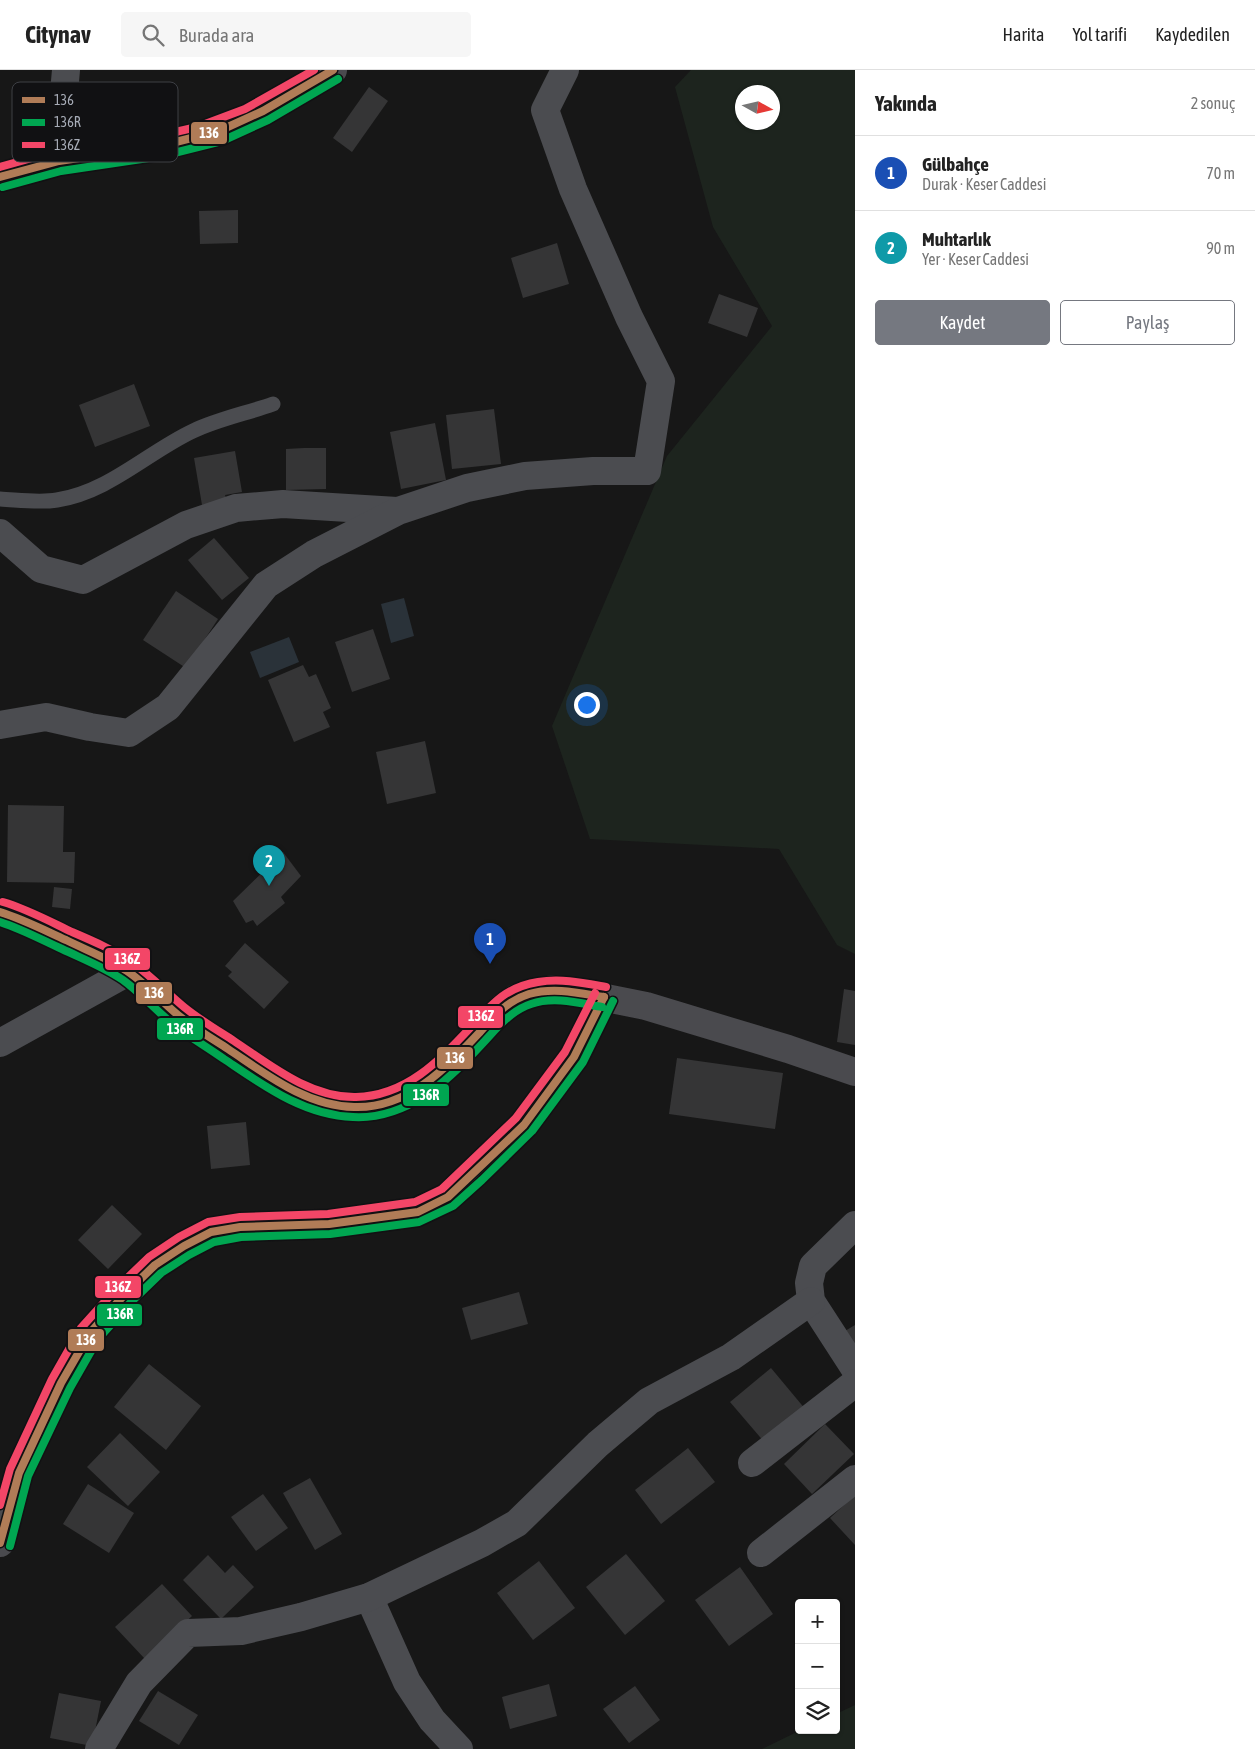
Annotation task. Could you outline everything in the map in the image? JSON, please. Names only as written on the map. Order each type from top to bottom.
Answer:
[{"type":"street","points":[[178,142],[218,131],[248,119],[274,106],[333,70]]},
{"type":"street","points":[[0,725],[46,718],[129,733],[168,707],[266,585],[314,554],[398,511],[467,488],[525,476],[593,471],[647,471],[661,381],[629,317],[573,189],[545,110],[565,70]]},
{"type":"street","points":[[0,177],[54,162]]},
{"type":"street","points":[[0,533],[41,568],[83,580],[186,525],[236,508],[283,504],[398,511]]},
{"type":"street","points":[[0,912],[35,924],[128,972],[181,1017],[279,1083],[311,1099],[336,1106],[357,1108],[381,1105],[400,1099],[421,1088],[438,1074],[503,1007],[516,998],[531,992],[553,989],[646,1006],[788,1049],[855,1072]]},
{"type":"street","points":[[0,1044],[128,972]]},
{"type":"street","points":[[0,1542],[19,1473],[61,1383],[90,1333],[125,1294],[155,1265],[184,1246],[211,1232],[240,1227],[328,1224],[418,1212],[448,1197],[524,1125],[574,1057],[604,997]]},
{"type":"street","points":[[855,1225],[814,1266],[809,1283],[811,1301],[855,1369]]},
{"type":"street","points":[[99,1749],[139,1684],[188,1633],[241,1631],[369,1598],[482,1543],[517,1524],[598,1444],[649,1402],[732,1357],[811,1301]]},
{"type":"street","points":[[752,1463],[855,1383]]},
{"type":"street","points":[[761,1553],[855,1478]]},
{"type":"street","points":[[369,1598],[407,1682],[432,1720],[459,1749]]},
{"type":"lane","points":[[0,499],[38,501],[76,496],[119,475],[153,452],[195,430],[274,404]]},
{"type":"shaded area","points":[[691,70],[855,70],[855,954],[837,945],[779,849],[590,839],[552,726],[667,456],[772,326],[713,227],[675,87]]},
{"type":"shaded area","points":[[404,598],[414,636],[391,643],[381,604]]},
{"type":"shaded area","points":[[289,637],[299,662],[260,678],[250,652]]},
{"type":"shaded area","points":[[855,1705],[855,1749],[762,1749],[795,1733],[840,1734],[840,1712]]},
{"type":"building","points":[[369,87],[388,101],[352,152],[333,138]]},
{"type":"building","points":[[238,210],[238,243],[200,244],[199,211]]},
{"type":"building","points":[[557,243],[569,284],[523,298],[511,258]]},
{"type":"building","points":[[719,294],[758,308],[747,337],[708,323]]},
{"type":"building","points":[[134,384],[150,426],[95,447],[79,405]]},
{"type":"building","points":[[494,409],[501,464],[452,469],[446,415]]},
{"type":"building","points":[[435,423],[446,480],[401,489],[390,432]]},
{"type":"building","points":[[326,448],[326,489],[286,490],[286,449]]},
{"type":"building","points":[[235,451],[242,492],[225,495],[227,501],[202,505],[194,458]]},
{"type":"building","points":[[214,538],[249,578],[222,600],[188,560]]},
{"type":"building","points":[[176,591],[218,619],[186,668],[143,640]]},
{"type":"building","points":[[373,629],[390,679],[352,692],[335,642]]},
{"type":"building","points":[[303,665],[309,677],[316,674],[331,708],[323,712],[330,727],[294,742],[268,680]]},
{"type":"building","points":[[425,741],[436,793],[387,804],[376,752]]},
{"type":"building","points":[[8,805],[64,806],[63,852],[75,852],[74,883],[7,882]]},
{"type":"building","points":[[283,852],[301,876],[281,897],[285,903],[257,926],[253,920],[246,923],[233,901]]},
{"type":"building","points":[[54,887],[72,889],[70,909],[52,907]]},
{"type":"building","points":[[245,943],[289,982],[264,1009],[228,976],[232,972],[225,966]]},
{"type":"building","points":[[844,989],[855,991],[855,1045],[837,1042]]},
{"type":"building","points":[[677,1058],[783,1073],[775,1129],[669,1114]]},
{"type":"building","points":[[246,1122],[250,1165],[211,1169],[207,1126]]},
{"type":"building","points":[[112,1205],[142,1234],[108,1269],[78,1240]]},
{"type":"building","points":[[519,1292],[528,1324],[471,1340],[462,1308]]},
{"type":"building","points":[[855,1325],[855,1348],[845,1331]]},
{"type":"building","points":[[149,1364],[201,1406],[166,1450],[114,1407]]},
{"type":"building","points":[[771,1368],[806,1410],[766,1444],[730,1402]]},
{"type":"building","points":[[825,1424],[854,1454],[812,1494],[784,1464]]},
{"type":"building","points":[[120,1433],[160,1472],[128,1506],[87,1467]]},
{"type":"building","points":[[688,1448],[715,1482],[661,1524],[635,1490]]},
{"type":"building","points":[[310,1478],[342,1534],[315,1550],[283,1493]]},
{"type":"building","points":[[88,1484],[134,1513],[109,1553],[63,1524]]},
{"type":"building","points":[[263,1494],[288,1528],[256,1551],[231,1517]]},
{"type":"building","points":[[855,1495],[855,1545],[830,1518]]},
{"type":"building","points":[[626,1554],[665,1601],[625,1635],[586,1587]]},
{"type":"building","points":[[208,1555],[225,1573],[233,1565],[254,1587],[221,1619],[183,1580]]},
{"type":"building","points":[[539,1561],[575,1608],[533,1640],[497,1593]]},
{"type":"building","points":[[740,1567],[773,1614],[729,1646],[695,1600]]},
{"type":"building","points":[[162,1584],[192,1616],[145,1659],[115,1627]]},
{"type":"building","points":[[549,1684],[557,1716],[510,1729],[502,1697]]},
{"type":"building","points":[[635,1686],[660,1720],[629,1743],[603,1709]]},
{"type":"building","points":[[158,1691],[198,1715],[179,1745],[139,1721]]},
{"type":"building","points":[[59,1693],[101,1701],[92,1746],[50,1738]]},
{"type":"transit line","name":"136Z","points":[[178,131],[197,127],[245,109],[314,70]]},
{"type":"transit line","name":"136","points":[[178,141],[219,131],[263,111],[333,70]]},
{"type":"transit line","name":"136R","points":[[178,152],[222,141],[268,120],[338,79]]},
{"type":"transit line","name":"136Z","points":[[0,167],[18,162]]},
{"type":"transit line","name":"136","points":[[0,177],[55,162]]},
{"type":"transit line","name":"136R","points":[[3,187],[61,171],[122,162]]},
{"type":"transit line","name":"136Z","points":[[3,902],[21,908],[118,954],[140,968],[196,1016],[276,1070],[307,1086],[339,1096],[374,1095],[406,1083],[434,1064],[493,1004],[508,992],[517,988],[527,984],[555,981],[606,987]]},
{"type":"transit line","name":"136","points":[[0,912],[33,925],[120,966],[190,1024],[272,1078],[303,1095],[336,1105],[354,1107],[373,1106],[408,1094],[438,1073],[501,1010],[521,997],[548,991],[576,992],[604,997]]},
{"type":"transit line","name":"136R","points":[[0,922],[24,931],[108,971],[130,985],[186,1034],[254,1079],[300,1105],[335,1115],[353,1117],[373,1116],[391,1112],[425,1096],[469,1058],[510,1016],[523,1007],[540,1002],[558,1000],[602,1007]]},
{"type":"transit line","name":"136Z","points":[[0,1505],[10,1469],[52,1379],[81,1328],[118,1287],[149,1257],[179,1237],[208,1222],[240,1217],[328,1214],[415,1202],[442,1189],[516,1118],[565,1052],[595,993]]},
{"type":"transit line","name":"136","points":[[0,1543],[19,1473],[61,1383],[90,1333],[125,1294],[155,1265],[184,1246],[211,1232],[240,1227],[329,1224],[418,1212],[448,1197],[524,1125],[574,1057],[604,997]]},
{"type":"transit line","name":"136R","points":[[10,1546],[28,1476],[70,1388],[98,1339],[132,1301],[161,1273],[214,1242],[241,1237],[330,1234],[419,1222],[453,1206],[532,1131],[583,1062],[613,1001]]},
{"type":"place","name":"Muhtarlık","points":[[269,886]]},
{"type":"place","name":"Gülbahçe","points":[[490,964]]}]
